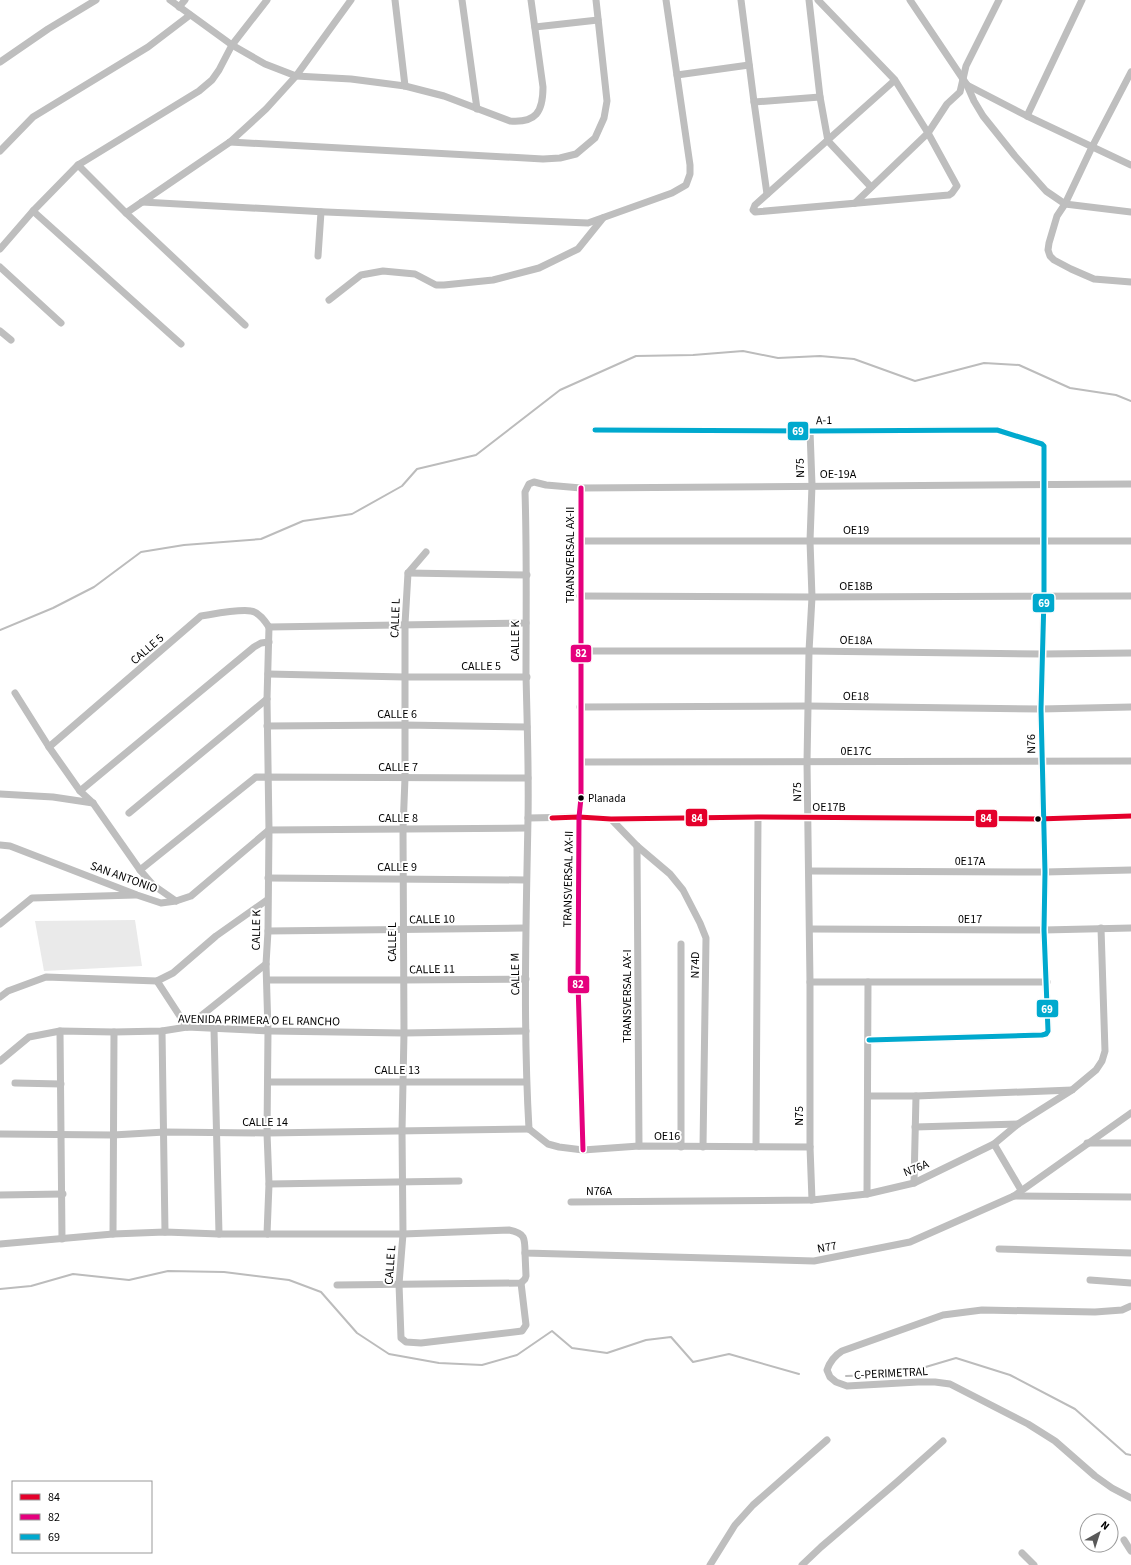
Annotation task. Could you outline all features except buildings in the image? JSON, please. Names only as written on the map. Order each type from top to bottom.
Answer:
[{"type":"street","points":[[1,57],[96,0]]},
{"type":"street","points":[[170,0],[190,16],[232,45],[265,64],[296,76],[351,79],[405,86],[444,96],[510,121],[525,122],[537,114],[540,109],[543,87],[531,0]]},
{"type":"street","points":[[179,7],[185,0]]},
{"type":"street","points":[[0,249],[33,211],[78,165],[199,91],[212,80],[232,45],[267,0]]},
{"type":"street","points":[[126,213],[230,142],[266,109],[296,76],[351,0]]},
{"type":"street","points":[[395,0],[405,86]]},
{"type":"street","points":[[462,0],[477,109]]},
{"type":"street","points":[[230,142],[543,159],[560,158],[576,154],[595,138],[604,118],[607,101],[596,0]]},
{"type":"street","points":[[142,202],[321,212],[588,223],[672,193],[686,185],[690,174],[690,165],[666,0]]},
{"type":"street","points":[[741,0],[767,194]]},
{"type":"street","points":[[809,0],[820,96],[828,141],[872,187]]},
{"type":"street","points":[[818,0],[895,80],[928,133],[957,186],[955,190],[949,194],[755,212],[755,205],[895,80]]},
{"type":"street","points":[[910,0],[916,3],[965,82],[983,116],[1015,156],[1046,191],[1065,204],[1131,212]]},
{"type":"street","points":[[855,203],[928,133],[947,104],[960,92],[965,82],[966,66],[999,0]]},
{"type":"street","points":[[1027,116],[1082,0]]},
{"type":"street","points":[[0,151],[33,117],[148,47],[190,16]]},
{"type":"street","points":[[535,28],[598,20]]},
{"type":"street","points":[[677,75],[749,65]]},
{"type":"street","points":[[1131,72],[1092,147],[1065,204],[1057,216],[1048,250],[1050,256],[1054,260],[1071,269],[1094,278],[1131,282]]},
{"type":"street","points":[[965,82],[1027,116],[1131,165]]},
{"type":"street","points":[[754,102],[820,96]]},
{"type":"street","points":[[78,165],[126,213],[245,325]]},
{"type":"street","points":[[33,211],[181,344]]},
{"type":"street","points":[[318,256],[321,212]]},
{"type":"street","points":[[329,300],[361,275],[383,271],[415,274],[436,285],[444,286],[493,280],[539,268],[578,249],[603,217]]},
{"type":"street","points":[[0,267],[61,323]]},
{"type":"street","points":[[0,331],[11,340]]},
{"type":"street","name":"A-1","points":[[595,430],[997,430],[1042,444],[1044,446],[1044,452]]},
{"type":"street","name":"N75","points":[[810,431],[812,485],[810,541],[812,597],[809,651],[807,762],[810,929],[810,1147],[812,1200]]},
{"type":"street","name":"N76","points":[[869,1040],[1046,1034],[1048,1031],[1044,930],[1045,872],[1041,709],[1044,597],[1044,452]]},
{"type":"street","name":"CALLE K","points":[[528,818],[526,676],[527,575],[524,492],[532,482],[546,485]]},
{"type":"street","name":"OE-19A","points":[[546,485],[581,488],[812,485],[1131,484]]},
{"type":"street","name":"TRANSVERSAL AX-II","points":[[581,488],[580,707],[582,798],[580,817],[578,983],[583,1150]]},
{"type":"street","name":"OE19","points":[[581,541],[1131,541]]},
{"type":"street","points":[[408,574],[426,552]]},
{"type":"street","points":[[408,574],[527,575]]},
{"type":"street","name":"CALLE L","points":[[408,574],[405,624],[405,778],[402,930],[404,1033],[402,1131],[404,1234],[399,1284],[401,1338],[406,1342],[421,1343],[522,1331],[526,1325],[521,1283]]},
{"type":"street","name":"OE18B","points":[[580,596],[1131,596]]},
{"type":"street","name":"CALLE 5","points":[[49,747],[201,616],[216,613],[251,611],[263,619],[269,627]]},
{"type":"street","points":[[269,627],[526,623]]},
{"type":"street","name":"CALLE K","points":[[267,1234],[269,1184],[267,1133],[268,1031],[266,964],[268,931],[267,900],[269,830],[267,699],[269,627]]},
{"type":"street","points":[[80,790],[254,647],[261,643],[269,642]]},
{"type":"street","name":"OE18A","points":[[580,651],[809,651],[1042,654],[1131,653]]},
{"type":"street","name":"CALLE 5","points":[[268,674],[405,677],[526,676]]},
{"type":"street","points":[[16,693],[49,747],[80,790],[93,803],[140,870],[153,885],[176,901]]},
{"type":"street","points":[[129,813],[267,699]]},
{"type":"street","name":"OE18","points":[[580,707],[808,706],[1041,709],[1131,708]]},
{"type":"street","name":"CALLE 6","points":[[268,726],[404,725],[527,727]]},
{"type":"street","name":"0E17C","points":[[582,762],[1131,761]]},
{"type":"street","name":"CALLE 7","points":[[140,870],[256,777],[528,778]]},
{"type":"street","points":[[0,794],[53,797],[93,803]]},
{"type":"street","name":"OE17B","points":[[528,818],[580,817],[611,819],[758,817],[1044,819],[1131,816]]},
{"type":"street","points":[[756,1147],[758,817]]},
{"type":"street","name":"CALLE M","points":[[528,818],[525,928],[526,1082],[529,1129]]},
{"type":"street","name":"N74D","points":[[611,819],[637,846],[670,874],[683,890],[706,938],[703,1147]]},
{"type":"street","name":"CALLE 8","points":[[269,830],[527,828]]},
{"type":"street","name":"SAN ANTONIO","points":[[0,845],[10,846],[161,903],[176,901],[191,896],[269,830]]},
{"type":"street","name":"TRANSVERSAL AX-I","points":[[637,846],[639,1146]]},
{"type":"street","name":"0E17A","points":[[809,871],[1045,872],[1131,870]]},
{"type":"street","name":"CALLE 9","points":[[268,878],[526,880]]},
{"type":"street","points":[[147,898],[153,885]]},
{"type":"street","points":[[0,924],[32,898],[138,895]]},
{"type":"street","points":[[0,997],[8,991],[46,977],[157,981],[173,973],[216,936],[267,900]]},
{"type":"street","name":"CALLE 10","points":[[268,931],[525,928]]},
{"type":"street","name":"N76A","points":[[571,1202],[812,1200],[866,1194],[914,1183],[994,1144],[1018,1124],[1072,1090],[1096,1070],[1102,1061],[1106,1051],[1101,928]]},
{"type":"street","name":"0E17","points":[[810,929],[1044,930],[1131,928]]},
{"type":"street","points":[[680,1147],[681,944]]},
{"type":"street","points":[[157,981],[187,1027],[266,964]]},
{"type":"street","name":"CALLE 11","points":[[267,980],[526,979]]},
{"type":"street","points":[[810,982],[1047,982]]},
{"type":"street","points":[[866,1194],[869,1040],[868,982]]},
{"type":"street","name":"AVENIDA PRIMERA O EL RANCHO","points":[[0,1061],[29,1037],[60,1031],[162,1031],[187,1027],[268,1031],[404,1033],[526,1031]]},
{"type":"street","points":[[214,1029],[219,1234]]},
{"type":"street","points":[[60,1031],[63,1194],[62,1239]]},
{"type":"street","points":[[162,1031],[165,1232]]},
{"type":"street","points":[[113,1234],[114,1032]]},
{"type":"street","name":"CALLE 13","points":[[268,1082],[526,1082]]},
{"type":"street","points":[[14,1083],[61,1084]]},
{"type":"street","points":[[868,1096],[916,1096],[1072,1090]]},
{"type":"street","points":[[914,1183],[916,1096]]},
{"type":"street","name":"N77","points":[[525,1254],[814,1261],[910,1242],[1014,1196],[1131,1112]]},
{"type":"street","points":[[915,1127],[1018,1124]]},
{"type":"street","name":"OE16","points":[[529,1129],[548,1144],[583,1150],[639,1146],[810,1147]]},
{"type":"street","name":"CALLE 14","points":[[0,1134],[113,1134],[164,1132],[267,1133],[529,1129]]},
{"type":"street","points":[[1087,1143],[1131,1143]]},
{"type":"street","points":[[994,1144],[1021,1190]]},
{"type":"street","points":[[269,1184],[459,1181]]},
{"type":"street","points":[[0,1195],[63,1194]]},
{"type":"street","points":[[1014,1196],[1131,1197]]},
{"type":"street","points":[[0,1244],[113,1234],[165,1232],[219,1234],[404,1234],[508,1230],[521,1233],[523,1236],[526,1276],[521,1283],[337,1286]]},
{"type":"street","points":[[999,1249],[1131,1253]]},
{"type":"street","points":[[1090,1280],[1131,1283]]},
{"type":"street","name":"C-PERIMETRAL","points":[[1131,1306],[1122,1310],[1095,1312],[982,1310],[943,1315],[842,1351],[831,1361],[827,1370],[830,1377],[836,1382],[847,1386],[918,1382],[950,1384],[1028,1424],[1055,1441],[1095,1476],[1112,1488],[1131,1498]]},
{"type":"street","points":[[710,1565],[734,1525],[753,1504],[827,1440]]},
{"type":"street","points":[[802,1565],[826,1542],[943,1441]]},
{"type":"street","points":[[1124,1540],[1131,1551]]},
{"type":"street","points":[[1022,1553],[1034,1565]]},
{"type":"shaded area","points":[[135,920],[142,966],[44,971],[35,921]]},
{"type":"waterway","points":[[0,630],[53,608],[94,587],[141,552],[184,545],[261,539],[303,521],[352,514],[402,486],[417,469],[476,455],[560,390],[636,356],[693,355],[743,351],[778,358],[820,356],[854,359],[915,381],[984,363],[1019,365],[1070,388],[1116,395],[1131,401]]},
{"type":"waterway","points":[[0,1289],[31,1286],[73,1274],[129,1280],[168,1271],[224,1272],[289,1280],[321,1292],[357,1333],[389,1354],[439,1363],[482,1365],[517,1355],[552,1331],[572,1348],[607,1353],[646,1340],[671,1337],[693,1362],[729,1354],[799,1374]]},
{"type":"waterway","points":[[846,1376],[902,1374],[956,1358],[1010,1375],[1075,1409],[1126,1454],[1131,1455]]},
{"type":"transit line","name":"69","points":[[595,430],[997,430],[1042,444],[1044,446],[1044,597],[1041,709],[1045,872],[1044,930],[1048,1031],[1046,1034],[1042,1035],[869,1040]]},
{"type":"transit line","name":"82","points":[[581,488],[581,798],[579,817],[578,983],[583,1150]]},
{"type":"transit line","name":"84","points":[[552,818],[579,817],[611,819],[758,817],[1038,819],[1131,816]]},
{"type":"place","name":"Planada","points":[[581,798]]}]
